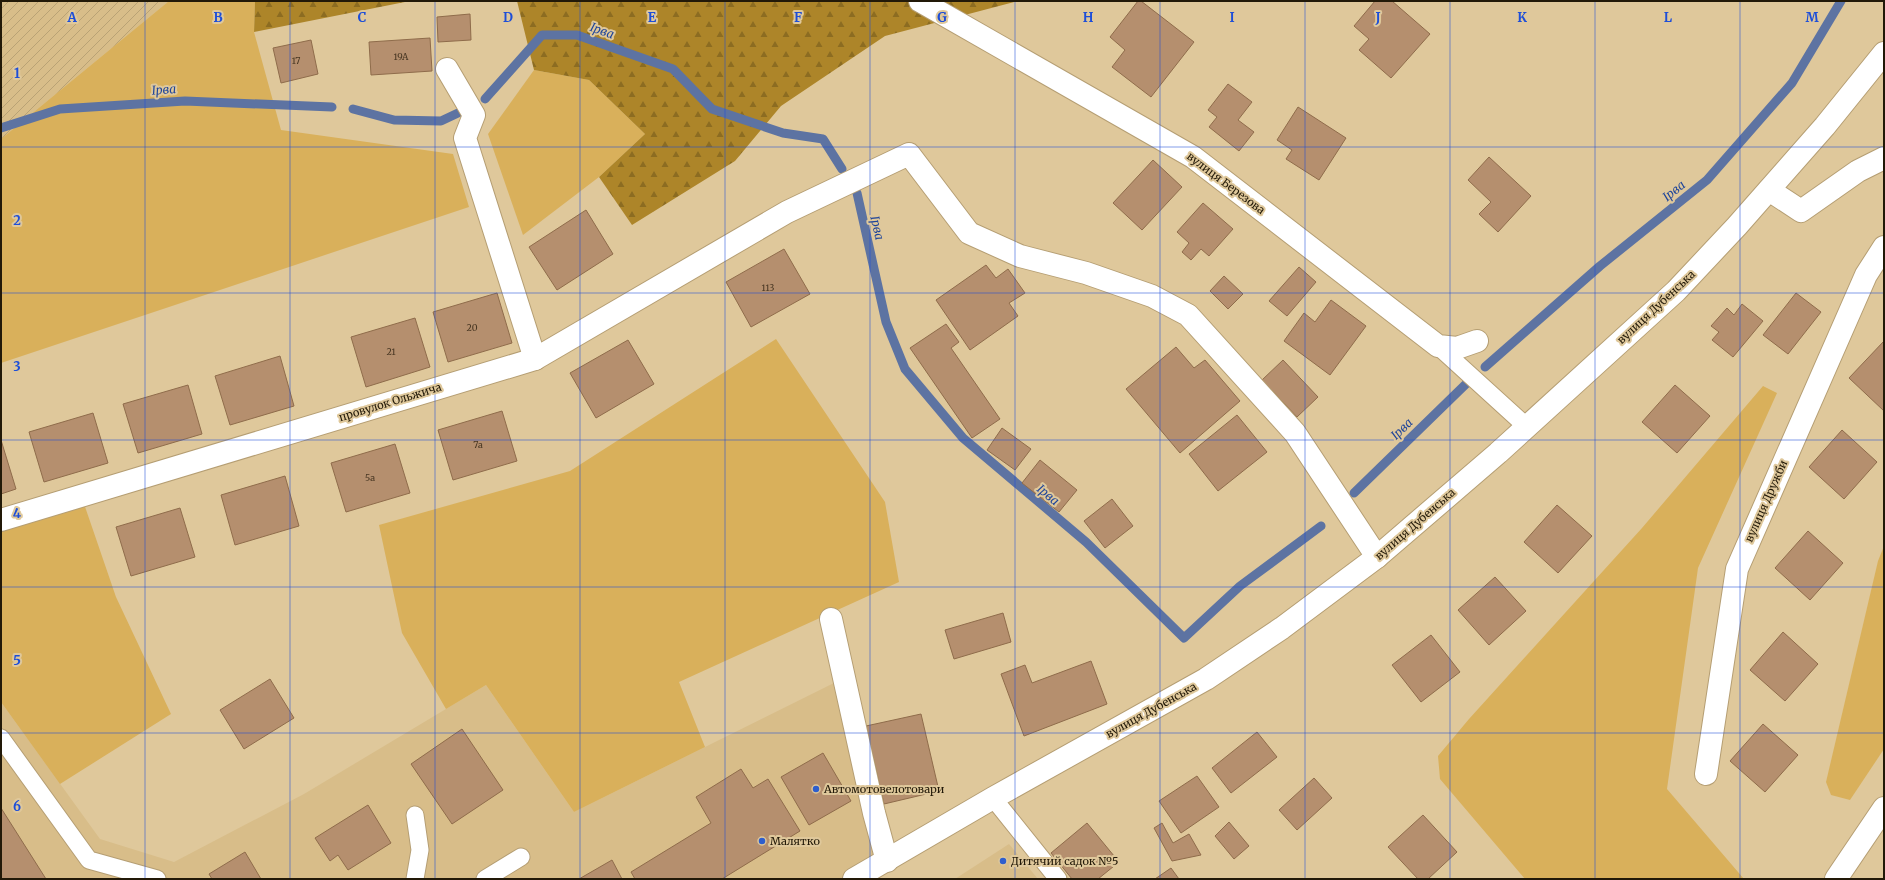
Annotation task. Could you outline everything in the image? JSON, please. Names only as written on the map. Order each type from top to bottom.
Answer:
[{"type":"street","name":"вулиця Березова","points":[[920,1],[1193,157],[1438,346]]},
{"type":"street","name":"вулиця Дубенська","points":[[854,879],[992,798],[1206,679],[1282,628],[1377,557],[1526,427],[1676,291],[1769,190],[1825,126],[1884,53]]},
{"type":"street","points":[[448,69],[474,115],[465,138],[535,359]]},
{"type":"street","name":"провулок Ольжича","points":[[1,520],[535,359],[787,212],[909,154],[969,232],[1020,256],[1086,273],[1152,296],[1188,315],[1295,433],[1377,557]]},
{"type":"street","points":[[1769,190],[1802,211],[1858,171],[1884,158]]},
{"type":"street","name":"вулиця Дружби","points":[[1706,774],[1736,569],[1866,275],[1884,246]]},
{"type":"street","points":[[1438,346],[1457,348],[1477,341]]},
{"type":"street","points":[[831,619],[874,813],[887,861]]},
{"type":"street","points":[[1836,879],[1884,808]]},
{"type":"lane","points":[[1438,346],[1526,427]]},
{"type":"lane","points":[[1,738],[89,860],[157,879]]},
{"type":"lane","points":[[992,798],[1058,879]]},
{"type":"lane","points":[[415,815],[420,850],[415,879]]},
{"type":"lane","points":[[485,879],[521,857]]},
{"type":"shaded area","points":[[1,1],[169,1],[1,139]]},
{"type":"shaded area","points":[[169,1],[255,1],[254,32],[281,130],[453,154],[469,207],[1,363],[1,139]]},
{"type":"shaded area","points":[[534,70],[589,80],[645,134],[599,177],[523,235],[488,134]]},
{"type":"shaded area","points":[[776,339],[885,502],[899,582],[679,682],[705,747],[574,812],[486,685],[446,709],[402,633],[379,525],[570,471]]},
{"type":"shaded area","points":[[1763,386],[1777,393],[1698,568],[1667,789],[1744,879],[1525,879],[1440,779],[1438,756],[1469,719],[1642,528]]},
{"type":"shaded area","points":[[81,495],[116,597],[171,714],[60,784],[1,702],[1,520]]},
{"type":"shaded area","points":[[1884,546],[1884,749],[1850,800],[1831,795],[1826,782],[1878,561]]},
{"type":"shaded area","points":[[844,678],[887,861],[854,879],[1,879],[1,702],[100,839],[174,862],[304,794],[486,685],[574,812]]},
{"type":"shaded area","name":"Дитячий садок №5","points":[[1009,844],[1038,879],[955,879]]},
{"type":"green space","points":[[255,1],[410,1],[254,32]]},
{"type":"green space","points":[[517,1],[1018,1],[885,36],[781,106],[735,161],[632,225],[599,177],[645,134],[589,80],[534,70]]},
{"type":"building","points":[[1138,1],[1141,1],[1194,42],[1151,97],[1112,67],[1125,50],[1110,37]]},
{"type":"building","points":[[1375,1],[1392,1],[1430,34],[1391,78],[1359,50],[1369,39],[1354,26]]},
{"type":"building","points":[[470,14],[471,40],[438,42],[437,17]]},
{"type":"building","points":[[430,38],[432,71],[371,75],[369,42]]},
{"type":"building","points":[[311,40],[318,74],[281,83],[273,48]]},
{"type":"building","points":[[1228,84],[1252,102],[1238,120],[1254,132],[1239,151],[1209,127],[1217,117],[1208,110]]},
{"type":"building","points":[[1298,107],[1346,138],[1319,180],[1286,159],[1292,150],[1277,140]]},
{"type":"building","points":[[1489,157],[1531,196],[1498,232],[1479,214],[1491,202],[1468,180]]},
{"type":"building","points":[[1153,160],[1182,187],[1142,230],[1113,203]]},
{"type":"building","points":[[1203,203],[1233,229],[1209,256],[1201,249],[1191,260],[1182,252],[1189,243],[1177,232]]},
{"type":"building","points":[[586,210],[613,254],[557,290],[529,247]]},
{"type":"building","points":[[784,249],[810,294],[751,327],[726,282]]},
{"type":"building","points":[[986,265],[996,278],[1008,269],[1025,293],[1009,303],[1018,316],[970,350],[936,300]]},
{"type":"building","points":[[1299,267],[1316,282],[1287,316],[1269,301]]},
{"type":"building","points":[[1224,276],[1243,294],[1228,309],[1210,291]]},
{"type":"building","points":[[497,293],[512,343],[448,362],[433,312]]},
{"type":"building","points":[[1796,293],[1821,312],[1788,354],[1763,335]]},
{"type":"building","points":[[1331,300],[1366,326],[1330,375],[1284,341],[1304,313],[1315,322]]},
{"type":"building","points":[[1742,304],[1763,321],[1733,357],[1712,340],[1719,332],[1711,326],[1727,308],[1734,315]]},
{"type":"building","points":[[415,318],[430,367],[366,387],[351,337]]},
{"type":"building","points":[[946,324],[959,342],[951,348],[1000,419],[972,438],[910,348]]},
{"type":"building","points":[[628,340],[654,384],[596,418],[570,373]]},
{"type":"building","points":[[1884,341],[1884,411],[1849,378]]},
{"type":"building","points":[[1176,347],[1194,368],[1205,360],[1240,401],[1180,453],[1126,389]]},
{"type":"building","points":[[280,356],[294,406],[230,425],[215,376]]},
{"type":"building","points":[[1283,360],[1318,397],[1297,417],[1262,380]]},
{"type":"building","points":[[188,385],[202,434],[138,453],[123,404]]},
{"type":"building","points":[[1675,385],[1710,416],[1677,453],[1642,422]]},
{"type":"building","points":[[502,411],[517,461],[453,480],[438,430]]},
{"type":"building","points":[[93,413],[108,463],[44,482],[29,432]]},
{"type":"building","points":[[1237,415],[1267,452],[1218,491],[1189,454]]},
{"type":"building","points":[[1002,428],[1031,449],[1015,470],[987,450]]},
{"type":"building","points":[[1842,430],[1877,462],[1844,499],[1809,467]]},
{"type":"building","points":[[1,440],[16,489],[1,494]]},
{"type":"building","points":[[395,444],[410,493],[346,512],[331,463]]},
{"type":"building","points":[[1040,460],[1077,490],[1059,512],[1022,483]]},
{"type":"building","points":[[285,476],[299,526],[235,545],[221,495]]},
{"type":"building","points":[[1112,499],[1133,526],[1105,548],[1084,521]]},
{"type":"building","points":[[1557,505],[1592,536],[1558,573],[1524,542]]},
{"type":"building","points":[[180,508],[195,557],[131,576],[116,527]]},
{"type":"building","points":[[1808,531],[1843,563],[1810,600],[1775,568]]},
{"type":"building","points":[[1495,577],[1526,611],[1489,645],[1458,610]]},
{"type":"building","points":[[1003,613],[1011,642],[954,659],[945,630]]},
{"type":"building","points":[[1783,632],[1818,664],[1785,701],[1750,670]]},
{"type":"building","points":[[1431,635],[1460,672],[1421,702],[1392,665]]},
{"type":"building","points":[[1091,661],[1107,704],[1024,736],[1001,674],[1025,665],[1032,683]]},
{"type":"building","points":[[270,679],[294,718],[244,749],[220,710]]},
{"type":"building","points":[[921,714],[939,791],[884,804],[866,726]]},
{"type":"building","points":[[1763,724],[1798,755],[1765,792],[1730,761]]},
{"type":"building","points":[[462,729],[503,790],[452,824],[411,764]]},
{"type":"building","points":[[1257,732],[1277,757],[1231,793],[1212,768]]},
{"type":"building","name":"Автомотовелотовари","points":[[823,753],[851,801],[809,825],[781,777]]},
{"type":"building","points":[[741,769],[753,788],[768,779],[800,831],[722,879],[635,879],[631,872],[711,823],[696,797]]},
{"type":"building","points":[[1197,776],[1219,807],[1181,833],[1159,801]]},
{"type":"building","points":[[1314,778],[1332,798],[1297,830],[1279,810]]},
{"type":"building","points":[[368,805],[391,843],[348,870],[338,855],[330,861],[315,838]]},
{"type":"building","points":[[1,808],[46,879],[1,879]]},
{"type":"building","points":[[1423,815],[1457,852],[1428,879],[1418,879],[1388,847]]},
{"type":"building","points":[[1229,822],[1249,846],[1234,859],[1215,836]]},
{"type":"building","points":[[1087,823],[1119,862],[1098,879],[1072,879],[1051,853]]},
{"type":"building","points":[[1162,823],[1173,843],[1189,834],[1201,855],[1172,861],[1154,828]]},
{"type":"building","points":[[245,852],[261,879],[212,879],[209,874]]},
{"type":"building","points":[[612,860],[622,879],[579,879]]},
{"type":"building","points":[[1171,868],[1179,879],[1155,879]]},
{"type":"waterway","name":"Ірва","points":[[1485,367],[1600,266],[1707,180],[1792,83],[1841,1]]},
{"type":"waterway","name":"Ірва","points":[[485,99],[542,35],[577,35],[673,69],[712,109],[783,133],[823,139],[842,169]]},
{"type":"waterway","name":"Ірва","points":[[1,128],[60,109],[185,101],[332,107]]},
{"type":"waterway","name":"Ірва","points":[[353,109],[394,120],[441,121],[458,113]]},
{"type":"waterway","name":"Ірва","points":[[857,193],[886,322],[905,369],[963,438],[1086,542],[1184,638],[1240,586],[1321,526]]},
{"type":"waterway","name":"Ірва","points":[[1354,493],[1468,382]]},
{"type":"place","name":"Автомотовелотовари","points":[[816,789]]},
{"type":"place","name":"Малятко","points":[[762,841]]},
{"type":"place","name":"Дитячий садок №5","points":[[1003,861]]}]
